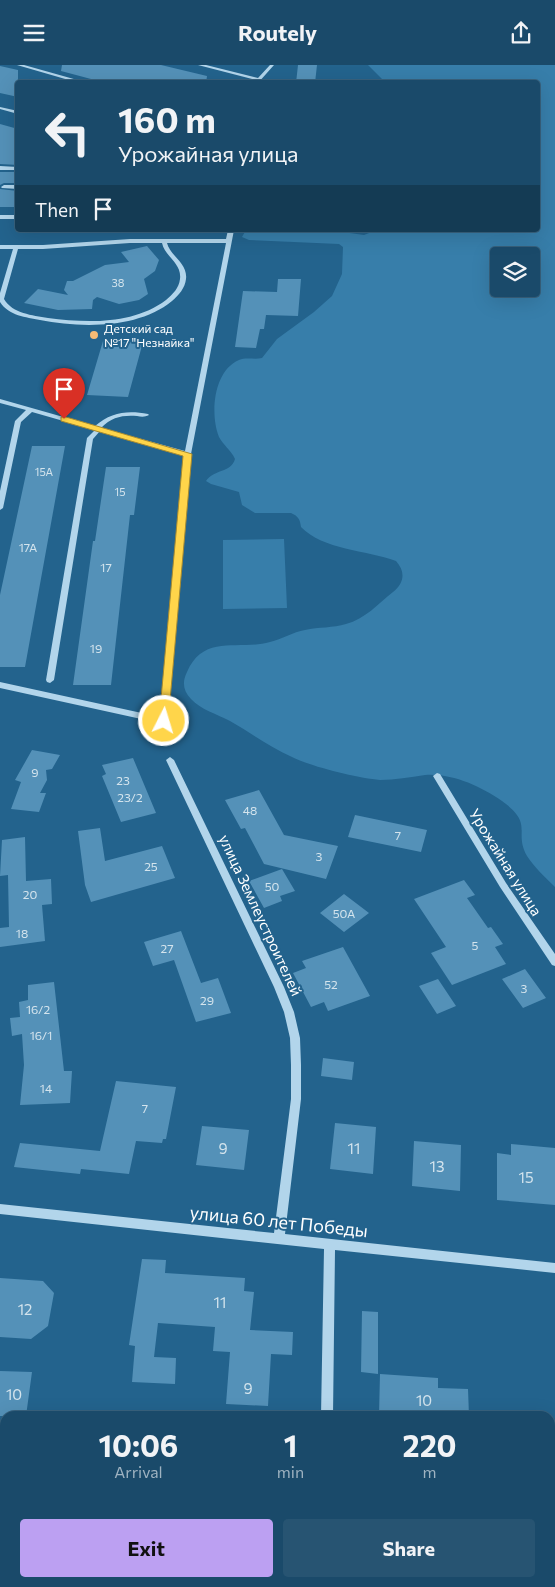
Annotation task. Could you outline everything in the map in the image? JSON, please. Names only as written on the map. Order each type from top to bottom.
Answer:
[{"type":"street","points":[[19,65],[75,80]]},
{"type":"street","points":[[200,65],[253,80]]},
{"type":"street","points":[[258,80],[272,65]]},
{"type":"street","points":[[0,108],[15,112]]},
{"type":"street","points":[[0,168],[15,169]]},
{"type":"street","points":[[4,187],[15,187]]},
{"type":"street","points":[[0,217],[15,217]]},
{"type":"street","points":[[0,685],[164,721],[188,454],[231,232]]},
{"type":"street","points":[[16,247],[1,299],[8,309],[24,315],[68,323],[96,323],[121,320],[150,312],[170,300],[177,293],[183,280],[182,267],[166,249],[164,241]]},
{"type":"street","points":[[0,247],[43,247],[100,242],[229,241]]},
{"type":"street","points":[[0,401],[188,454]]},
{"type":"street","points":[[0,508],[18,421],[30,410]]},
{"type":"street","points":[[50,680],[90,438],[109,417],[115,414],[146,415]]},
{"type":"street","name":"улица Землеустроителей","points":[[170,760],[279,987],[289,1012],[295,1038],[296,1099],[279,1239]]},
{"type":"street","name":"Урожайная улица","points":[[437,776],[503,885],[555,962]]},
{"type":"street","name":"улица 60 лет Победы","points":[[0,1209],[555,1268]]},
{"type":"street","points":[[327,1411],[330,1244]]},
{"type":"shaded area","points":[[368,65],[555,65],[555,887],[527,856],[523,847],[522,828],[518,816],[502,801],[484,790],[445,776],[425,775],[380,780],[311,765],[284,753],[230,721],[199,706],[186,693],[184,679],[194,660],[203,652],[223,646],[270,642],[301,631],[353,622],[371,611],[400,585],[402,573],[396,561],[346,549],[310,535],[301,527],[298,518],[291,513],[255,513],[242,505],[239,492],[206,481],[213,474],[230,467],[235,459],[219,437],[216,428],[216,394],[224,374],[230,366],[239,360],[262,358],[277,339],[314,312],[332,296],[342,274],[343,247],[339,244],[249,240],[242,237],[245,232],[342,232],[364,235],[372,232],[540,232],[540,80],[383,80]]},
{"type":"shaded area","points":[[284,539],[287,608],[223,609],[223,540]]},
{"type":"building","points":[[62,65],[161,65],[207,76],[206,80],[95,80],[61,71]]},
{"type":"building","points":[[298,65],[317,65],[315,80],[296,80]]},
{"type":"building","points":[[0,66],[18,70],[18,80],[15,80],[15,96],[0,93]]},
{"type":"building","points":[[0,124],[15,128],[15,165],[0,164]]},
{"type":"building","points":[[0,172],[15,172],[15,183],[0,185]]},
{"type":"building","points":[[0,189],[15,191],[15,207],[0,207]]},
{"type":"building","points":[[147,246],[159,260],[155,271],[144,279],[148,294],[139,300],[119,304],[97,297],[93,300],[92,309],[58,310],[24,303],[38,289],[68,295],[64,290],[67,281],[73,281],[105,265],[129,262],[121,252]]},
{"type":"building","points":[[278,279],[301,279],[298,316],[266,315],[264,329],[260,329],[256,348],[235,347],[243,291],[277,292]]},
{"type":"building","points":[[103,341],[143,342],[128,397],[87,395]]},
{"type":"building","points":[[32,446],[65,446],[25,667],[0,667],[0,595]]},
{"type":"building","points":[[106,467],[140,467],[134,515],[130,515],[111,685],[73,685],[93,541],[95,541]]},
{"type":"building","points":[[32,750],[60,755],[52,769],[46,770],[47,780],[40,793],[46,793],[39,812],[11,809],[21,782],[15,780]]},
{"type":"building","points":[[133,758],[156,813],[121,822],[102,776],[106,774],[102,765]]},
{"type":"building","points":[[259,790],[284,835],[338,846],[326,879],[264,864],[245,828],[241,829],[225,800]]},
{"type":"building","points":[[355,815],[427,830],[421,852],[348,837]]},
{"type":"building","points":[[100,828],[105,861],[162,846],[175,878],[91,902],[85,885],[78,831]]},
{"type":"building","points":[[25,837],[26,881],[51,879],[52,904],[42,905],[45,941],[0,947],[0,928],[9,927],[8,875],[0,876],[2,840]]},
{"type":"building","points":[[282,869],[295,891],[280,896],[282,901],[264,908],[249,881]]},
{"type":"building","points":[[464,880],[475,895],[467,898],[488,928],[491,927],[503,944],[495,947],[506,964],[452,985],[431,953],[446,947],[414,899]]},
{"type":"building","points":[[344,894],[369,913],[344,932],[320,913]]},
{"type":"building","points":[[181,931],[201,983],[218,978],[231,1013],[196,1022],[174,960],[153,966],[144,942]]},
{"type":"building","points":[[343,947],[370,996],[328,1011],[324,1002],[311,1007],[293,973],[306,968],[302,961]]},
{"type":"building","points":[[525,969],[546,998],[523,1008],[502,979]]},
{"type":"building","points":[[438,979],[456,1006],[437,1014],[419,986]]},
{"type":"building","points":[[54,982],[64,1071],[72,1071],[70,1103],[20,1105],[24,1065],[22,1034],[12,1036],[10,1018],[20,1017],[19,1002],[28,1000],[28,985]]},
{"type":"building","points":[[323,1058],[354,1062],[352,1080],[321,1076]]},
{"type":"building","points":[[116,1081],[176,1087],[166,1139],[163,1139],[162,1143],[136,1141],[129,1174],[81,1169],[80,1174],[14,1167],[20,1143],[100,1151]]},
{"type":"building","points":[[335,1123],[376,1127],[373,1174],[330,1169]]},
{"type":"building","points":[[202,1126],[249,1130],[244,1170],[196,1165]]},
{"type":"building","points":[[414,1141],[461,1145],[460,1191],[412,1186]]},
{"type":"building","points":[[511,1144],[555,1148],[555,1205],[497,1200],[497,1153],[511,1155]]},
{"type":"building","points":[[142,1259],[166,1260],[165,1273],[245,1278],[244,1291],[254,1292],[250,1330],[293,1332],[292,1355],[271,1354],[268,1406],[226,1404],[230,1352],[213,1351],[215,1327],[158,1323],[154,1357],[176,1358],[175,1384],[132,1382],[135,1346],[129,1345]]},
{"type":"building","points":[[0,1278],[43,1281],[54,1293],[48,1326],[31,1339],[0,1337]]},
{"type":"building","points":[[362,1311],[378,1312],[378,1374],[361,1372]]},
{"type":"building","points":[[0,1371],[32,1372],[27,1411],[0,1411]]},
{"type":"building","points":[[380,1374],[438,1378],[438,1388],[468,1389],[469,1411],[379,1411]]},
{"type":"place","name":"Детский сад №17 \"Незнайка\"","points":[[94,335]]},
{"type":"route","points":[[64,419],[188,454],[164,721]]}]
